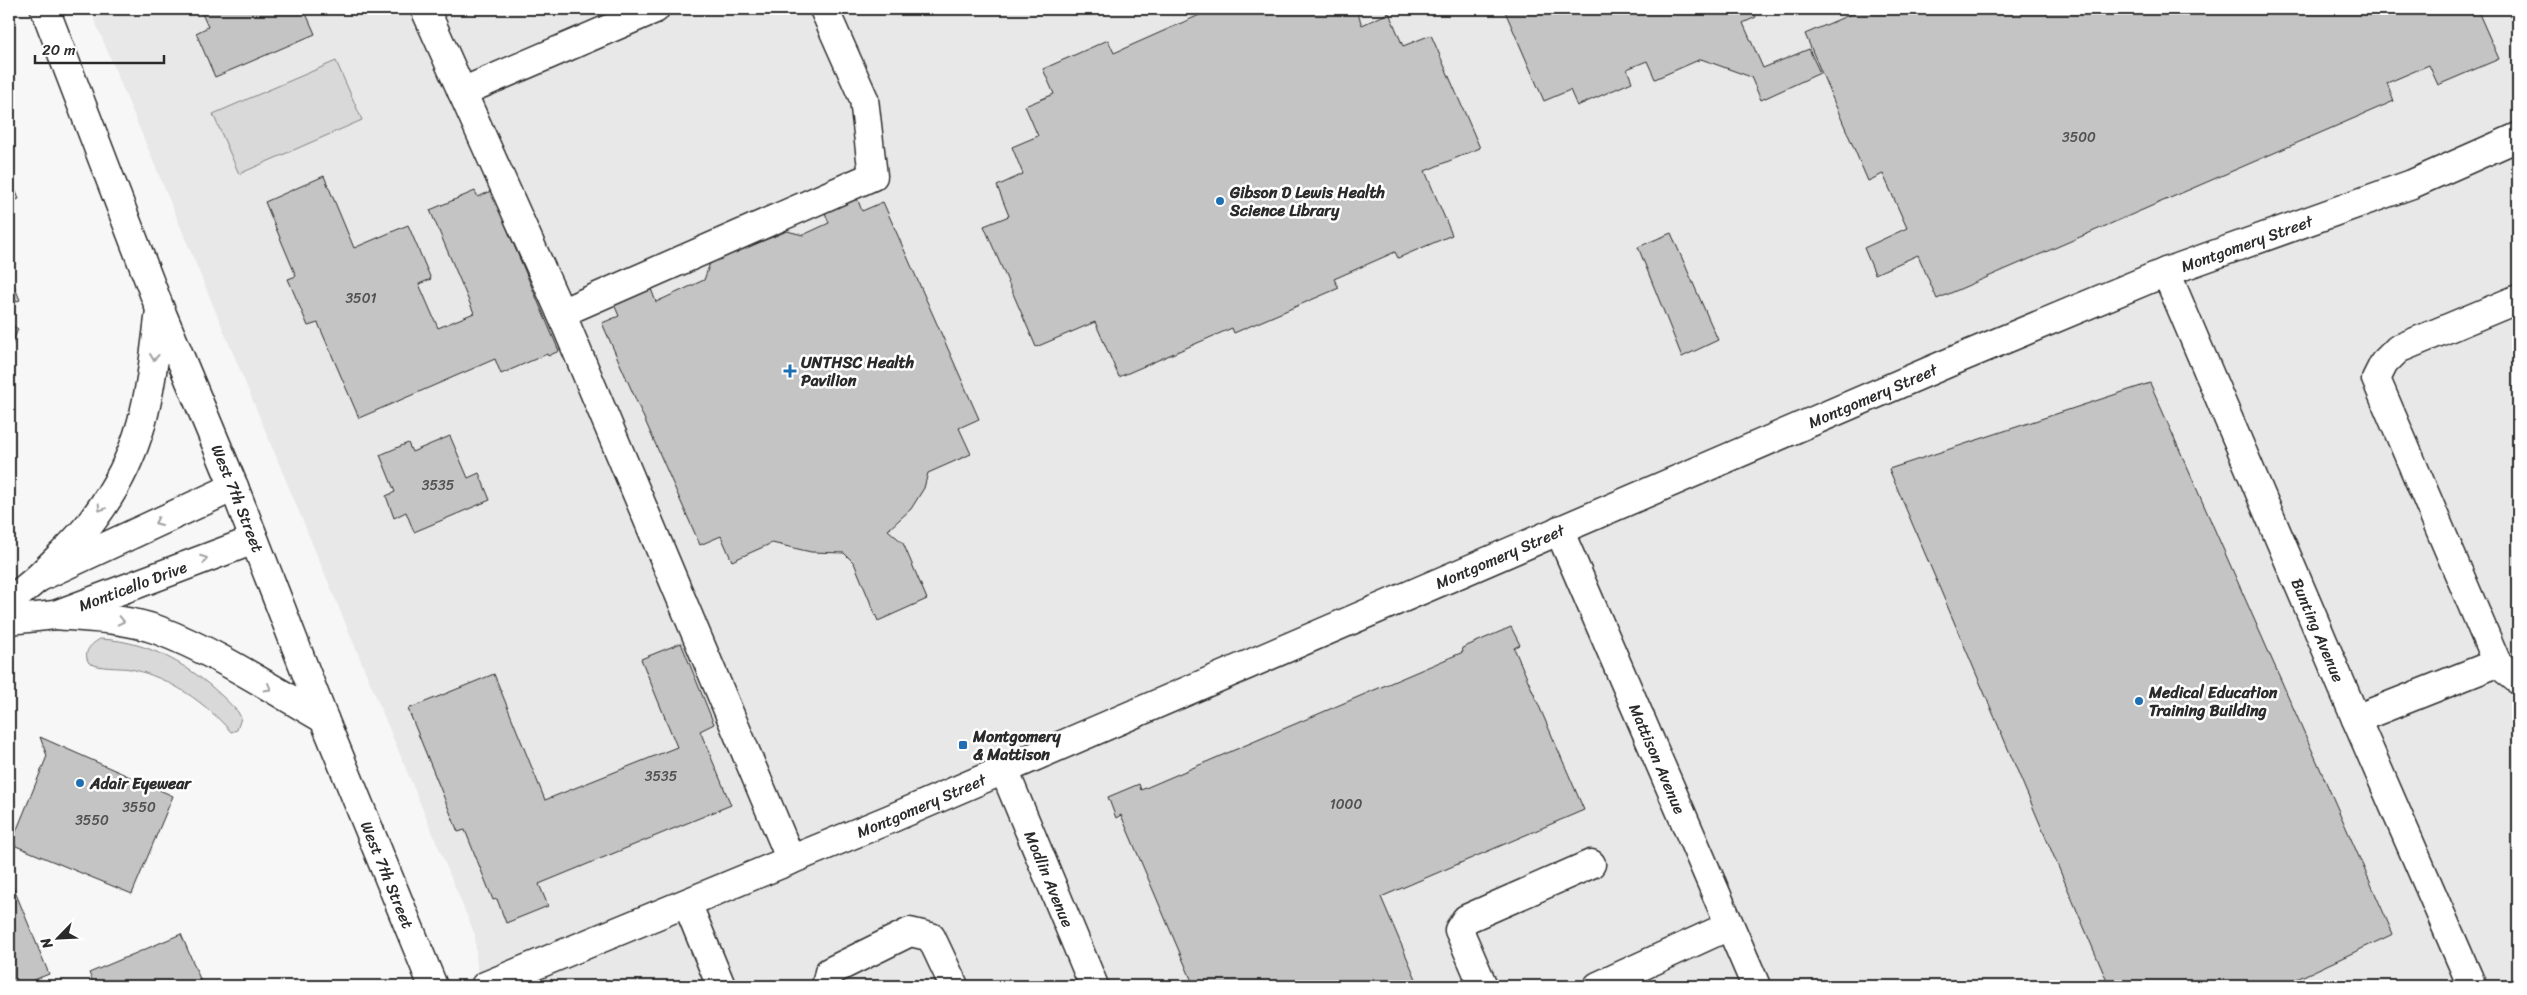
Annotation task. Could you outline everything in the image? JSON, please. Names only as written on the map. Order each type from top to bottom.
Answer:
[{"type":"street","name":"West 7th Street","points":[[45,9],[160,308],[234,487],[324,719],[433,986]]},
{"type":"street","points":[[425,9],[561,313],[790,860]]},
{"type":"street","points":[[462,92],[655,9]]},
{"type":"street","points":[[561,313],[873,176],[864,99],[824,9]]},
{"type":"street","name":"Montgomery Street","points":[[485,986],[1004,770],[1558,530],[2166,272],[2412,184],[2518,137]]},
{"type":"street","name":"Bunting Avenue","points":[[2166,272],[2472,986]]},
{"type":"street","points":[[2518,299],[2398,349],[2384,363],[2376,379],[2497,663],[2518,680]]},
{"type":"street","points":[[9,602],[38,578],[95,518],[120,480],[136,444],[149,400],[160,308]]},
{"type":"street","points":[[38,578],[234,487]]},
{"type":"street","name":"Mattison Avenue","points":[[1558,530],[1756,986]]},
{"type":"street","name":"Monticello Drive","points":[[9,620],[56,616],[254,540]]},
{"type":"street","points":[[56,616],[114,619],[156,629],[201,649],[324,719]]},
{"type":"street","points":[[2356,719],[2497,663]]},
{"type":"street","name":"Modlin Avenue","points":[[1004,770],[1094,986]]},
{"type":"street","points":[[1483,986],[1459,930],[1466,918],[1591,864]]},
{"type":"street","points":[[687,903],[721,986]]},
{"type":"street","points":[[1598,986],[1729,926]]},
{"type":"street","points":[[826,986],[829,972],[910,932],[931,937],[954,986]]},
{"type":"shaded area","points":[[99,9],[2518,9],[2518,986],[478,986],[475,935],[94,19]]},
{"type":"shaded area","points":[[336,61],[362,120],[239,174],[213,114]]},
{"type":"shaded area","points":[[100,639],[140,646],[158,653],[193,672],[209,684],[238,712],[241,718],[237,730],[231,732],[198,701],[159,678],[131,669],[104,667],[89,663],[86,655],[88,649]]},
{"type":"building","points":[[200,9],[304,9],[315,34],[215,77],[196,33],[208,27]]},
{"type":"building","name":"Gibson D Lewis Health Science Library","points":[[1213,9],[1356,9],[1362,25],[1389,13],[1403,46],[1431,35],[1480,148],[1425,171],[1452,235],[1398,258],[1395,252],[1334,279],[1339,288],[1234,333],[1232,328],[1119,377],[1095,322],[1036,347],[984,226],[1009,216],[997,186],[1023,174],[1012,147],[1038,136],[1025,106],[1054,94],[1043,69],[1108,40],[1114,53]]},
{"type":"building","points":[[1504,9],[1753,9],[1756,17],[1743,23],[1763,68],[1809,49],[1820,73],[1761,100],[1751,77],[1701,59],[1655,79],[1647,61],[1627,69],[1632,82],[1577,106],[1570,90],[1544,101]]},
{"type":"building","points":[[1863,9],[2477,9],[2499,59],[2438,85],[2429,65],[2387,83],[2394,101],[1937,299],[1918,255],[1875,274],[1864,248],[1907,228],[1883,174],[1868,181],[1805,34]]},
{"type":"building","points":[[9,175],[19,199],[9,203]]},
{"type":"building","points":[[324,176],[354,248],[408,225],[431,279],[419,284],[438,328],[474,313],[430,210],[475,191],[478,197],[491,191],[559,351],[548,356],[547,354],[501,374],[495,359],[359,418],[318,323],[308,326],[288,279],[296,276],[265,202]]},
{"type":"building","name":"UNTHSC Health Pavilion","points":[[857,198],[862,211],[883,202],[979,419],[959,428],[971,454],[928,473],[924,488],[911,509],[888,530],[903,543],[927,599],[878,621],[854,563],[844,553],[811,552],[772,543],[732,561],[721,536],[700,545],[602,323],[619,316],[613,302],[650,286],[656,302],[704,280],[710,263],[787,231],[803,235],[829,223],[825,213]]},
{"type":"building","points":[[1671,233],[1718,340],[1682,357],[1638,247]]},
{"type":"building","points":[[9,273],[20,300],[9,304]]},
{"type":"building","points":[[9,323],[18,329],[9,352]]},
{"type":"building","name":"Medical Education Training Building","points":[[2150,383],[2393,934],[2282,986],[2109,986],[1889,469]]},
{"type":"building","points":[[450,436],[468,478],[479,473],[490,500],[414,532],[406,512],[394,518],[386,496],[395,492],[380,455],[408,443],[412,452]]},
{"type":"building","points":[[1511,627],[1520,645],[1514,648],[1584,810],[1381,897],[1419,986],[1194,986],[1121,815],[1116,818],[1108,797],[1139,784],[1141,790],[1463,652],[1462,648]]},
{"type":"building","points":[[681,643],[714,724],[700,731],[731,805],[539,884],[548,906],[506,923],[497,899],[493,900],[465,830],[458,832],[408,709],[494,674],[545,800],[677,747],[641,659]]},
{"type":"building","points":[[40,737],[173,796],[132,894],[11,844],[47,756]]},
{"type":"building","points":[[9,877],[49,974],[19,986],[9,986]]},
{"type":"building","points":[[181,934],[203,986],[95,986],[89,973]]},
{"type":"place","name":"Gibson D Lewis Health Science Library","points":[[1220,201]]},
{"type":"place","name":"UNTHSC Health Pavilion","points":[[790,371]]},
{"type":"place","name":"Medical Education Training Building","points":[[2139,701]]},
{"type":"place","name":"Montgomery & Mattison","points":[[963,745]]},
{"type":"place","name":"Adair Eyewear","points":[[80,783]]}]
